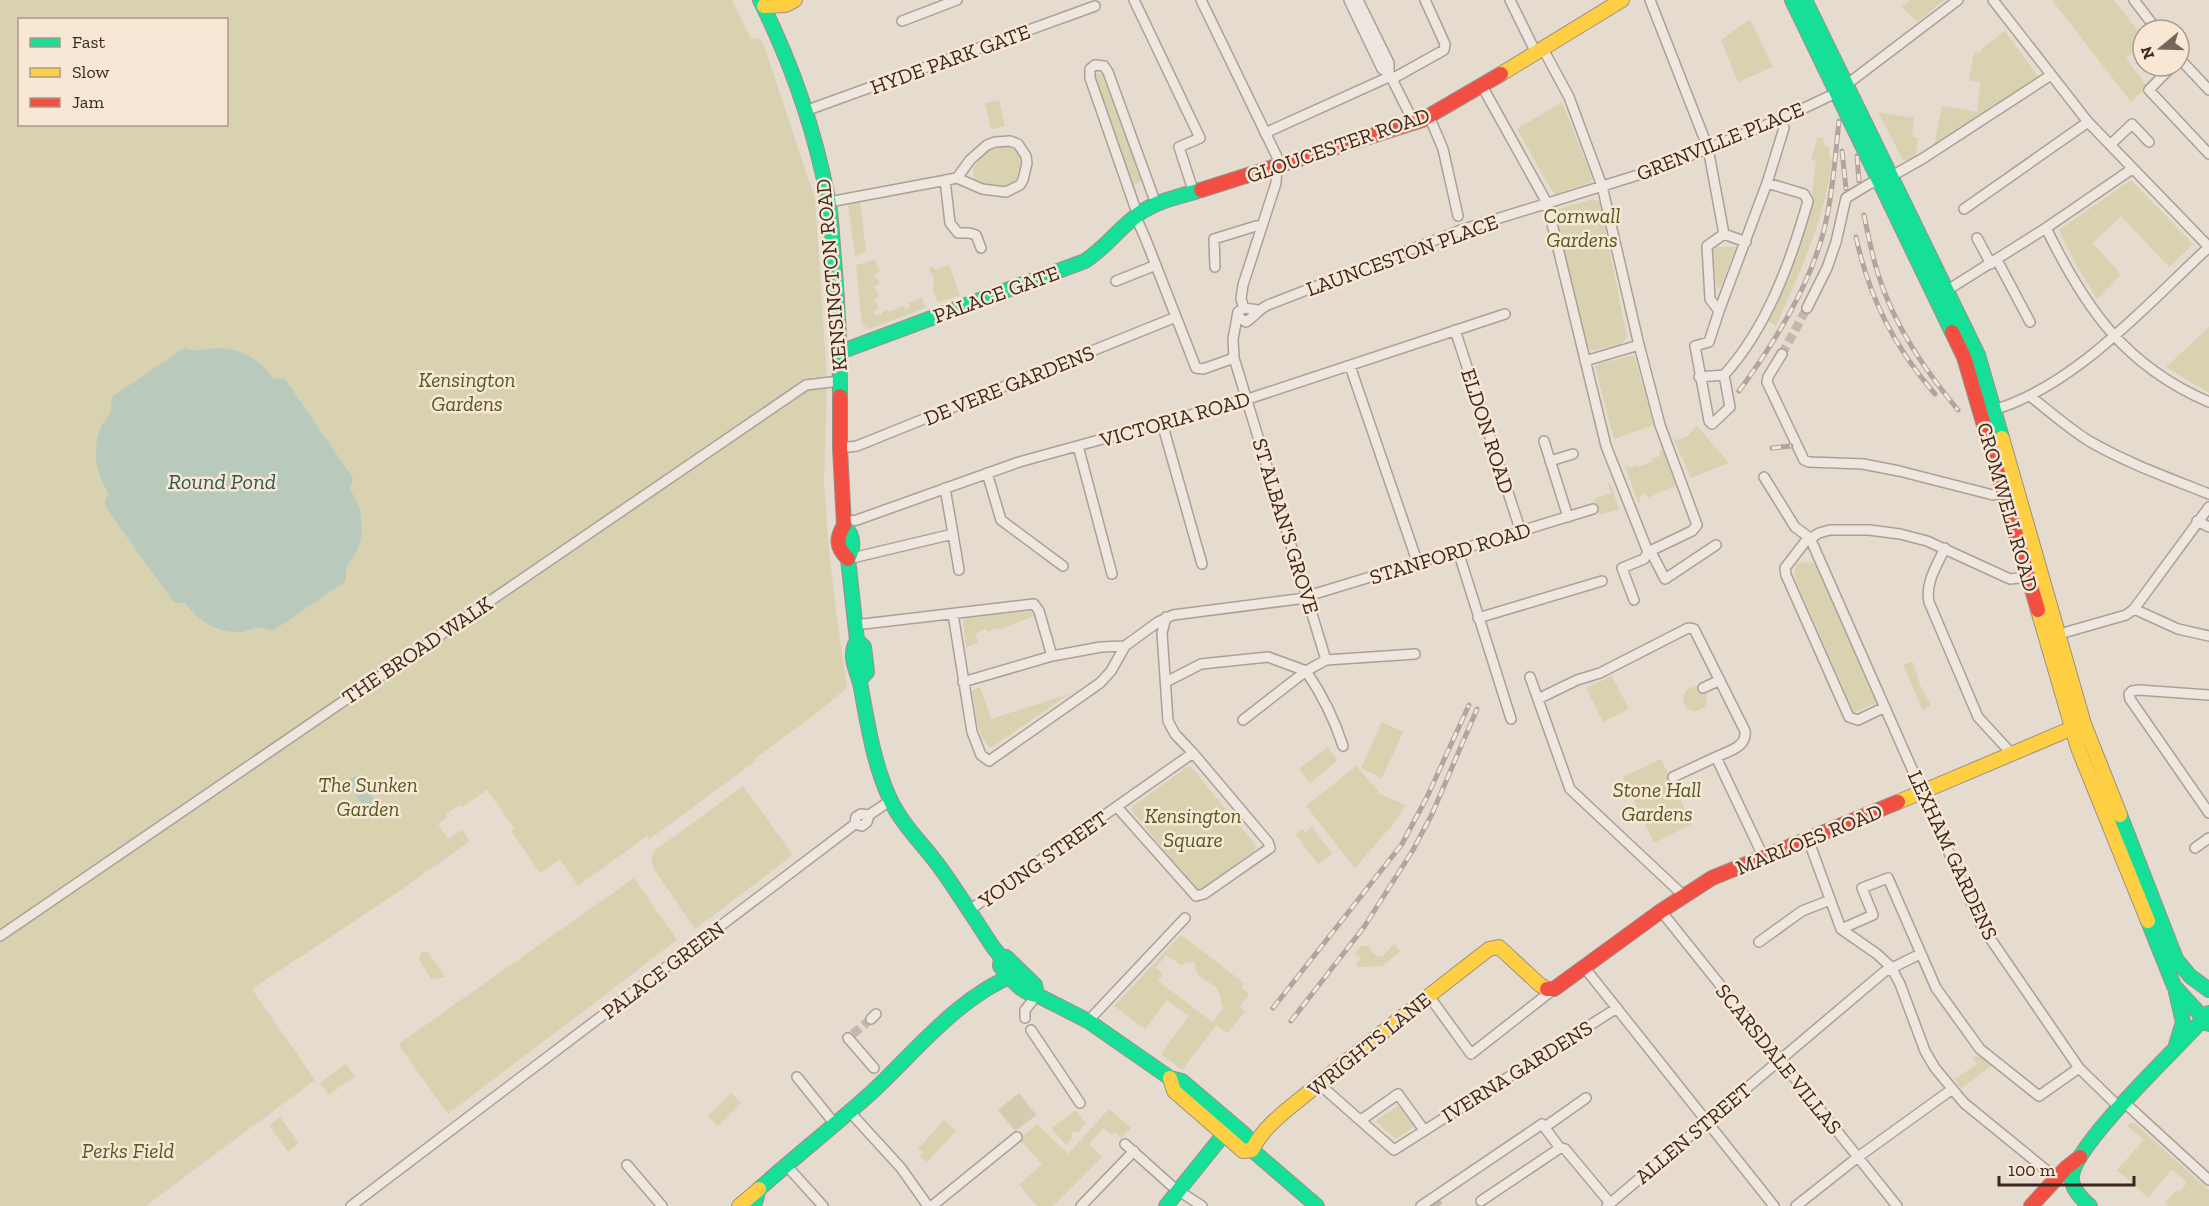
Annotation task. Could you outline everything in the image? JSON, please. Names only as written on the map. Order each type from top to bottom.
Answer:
[{"type":"main road","points":[[764,2],[785,5],[795,0]]},
{"type":"main road","name":"GLOUCESTER ROAD","points":[[1135,215],[1156,204],[1414,123],[1482,86],[1622,0]]},
{"type":"main road","name":"CROMWELL ROAD","points":[[1792,0],[1841,89],[1885,180],[1987,412],[2077,726],[2174,986],[2208,1018]]},
{"type":"main road","name":"CROMWELL ROAD","points":[[1805,0],[1841,89]]},
{"type":"main road","name":"KENSINGTON ROAD","points":[[764,2],[805,111],[819,156],[829,202],[840,352],[840,448],[844,523],[838,536],[840,551],[848,559],[857,640],[852,650],[852,658],[879,771],[890,801],[1004,958],[1035,985],[1037,995]]},
{"type":"main road","name":"CROMWELL ROAD","points":[[1885,180],[1978,355],[2003,492],[2028,577],[2051,636]]},
{"type":"main road","name":"PALACE GATE","points":[[840,352],[1085,261],[1104,248],[1135,215]]},
{"type":"main road","name":"CROMWELL ROAD","points":[[2077,726],[2176,958],[2190,976],[2209,990]]},
{"type":"main road","name":"MARLOES ROAD","points":[[1554,989],[1661,911],[1712,878],[1850,823],[2077,726]]},
{"type":"main road","name":"WRIGHTS LANE","points":[[1252,1150],[1259,1135],[1319,1084],[1493,947],[1502,949],[1542,986],[1554,989]]},
{"type":"main road","points":[[1004,958],[1010,969],[1008,976]]},
{"type":"main road","points":[[739,1206],[849,1111],[961,1008],[1008,976],[1024,974]]},
{"type":"main road","points":[[1008,976],[1028,994],[1037,995],[1088,1021],[1170,1078],[1182,1081],[1219,1111],[1250,1140],[1252,1150],[1317,1206]]},
{"type":"main road","points":[[2174,986],[2183,1022],[2174,1051]]},
{"type":"main road","points":[[2031,1206],[2047,1192],[2056,1178],[2080,1157],[2174,1051],[2208,1018]]},
{"type":"main road","points":[[1170,1078],[1174,1091],[1243,1150],[1252,1150]]},
{"type":"main road","points":[[1166,1206],[1224,1134]]},
{"type":"main road","points":[[2080,1157],[2073,1169],[2072,1179],[2085,1202]]},
{"type":"main road","points":[[2047,1192],[2063,1186],[2085,1202]]},
{"type":"main road","points":[[754,1206],[759,1190]]},
{"type":"street","points":[[902,21],[957,0]]},
{"type":"street","points":[[1134,0],[1200,138],[1179,147],[1194,193]]},
{"type":"street","points":[[1156,204],[1108,72],[1104,66],[1095,65],[1090,69],[1090,78],[1135,215],[1198,369],[1234,358],[1233,339],[1237,316],[1239,310],[1244,308],[1241,298],[1276,183],[1279,166],[1201,0]]},
{"type":"street","points":[[1349,0],[1382,69],[1390,76],[1414,123]]},
{"type":"street","points":[[1358,0],[1389,63],[1390,76]]},
{"type":"street","points":[[1265,133],[1444,50],[1445,45],[1425,0]]},
{"type":"street","points":[[1510,0],[1569,97],[1602,186],[1660,425],[1697,525],[1692,531],[1649,552],[1644,559],[1622,568],[1634,600]]},
{"type":"street","points":[[1650,0],[1708,148],[1724,234]]},
{"type":"street","name":"GRENVILLE PLACE","points":[[1602,186],[1654,170],[1780,118],[1841,89],[1958,0]]},
{"type":"street","points":[[1987,412],[2030,396],[2061,378],[2114,335],[2209,247],[2088,122],[1993,0]]},
{"type":"street","points":[[2134,0],[2148,18]]},
{"type":"street","name":"HYDE PARK GATE","points":[[805,111],[1095,6]]},
{"type":"street","points":[[2191,71],[2209,90]]},
{"type":"street","points":[[1807,308],[1827,268],[1836,242],[1846,198],[1871,183],[1885,180],[1922,159],[2051,75]]},
{"type":"street","points":[[2160,78],[2149,90],[2209,154]]},
{"type":"street","points":[[1482,86],[1547,203],[1606,446],[1649,552],[1665,579],[1716,546]]},
{"type":"street","points":[[1429,116],[1443,150],[1458,216]]},
{"type":"street","points":[[1724,375],[1730,407],[1713,424],[1709,421],[1695,346],[1709,342],[1767,183],[1784,128],[1780,118]]},
{"type":"street","points":[[1964,209],[2088,122]]},
{"type":"street","points":[[2110,145],[2132,124],[2149,142]]},
{"type":"street","points":[[829,202],[957,178],[982,189],[1006,192],[1020,185],[1023,180],[1027,163],[1026,156],[1018,144],[1010,141],[995,142],[970,160],[957,178]]},
{"type":"street","points":[[1946,291],[2046,228],[2132,169]]},
{"type":"street","points":[[945,180],[950,223],[958,233],[976,235],[981,248]]},
{"type":"street","points":[[1699,377],[1724,375],[1743,352],[1777,288],[1808,201],[1804,194],[1767,183]]},
{"type":"street","points":[[1547,203],[1602,186]]},
{"type":"street","name":"LAUNCESTON PLACE","points":[[1244,308],[1258,310],[1461,230],[1547,203]]},
{"type":"street","points":[[1215,267],[1214,239],[1256,226],[1262,227]]},
{"type":"street","points":[[2046,228],[2076,286],[2114,335],[2136,358],[2162,379],[2209,402]]},
{"type":"street","points":[[1724,234],[1746,242]]},
{"type":"street","points":[[1719,311],[1710,299],[1707,246],[1724,234]]},
{"type":"street","points":[[1977,238],[2030,322]]},
{"type":"street","points":[[1116,281],[1156,265]]},
{"type":"street","name":"LAUNCESTON PLACE","points":[[1237,316],[1246,322],[1258,310]]},
{"type":"street","name":"VICTORIA ROAD","points":[[844,523],[1033,458],[1248,399],[1505,314]]},
{"type":"street","name":"DE VERE GARDENS","points":[[840,448],[857,446],[1176,317]]},
{"type":"street","name":"ELDON ROAD","points":[[1455,330],[1521,532]]},
{"type":"street","points":[[1585,361],[1639,345]]},
{"type":"street","points":[[1782,354],[1768,376],[1767,382],[1804,460],[1863,464],[1993,495],[2003,492]]},
{"type":"street","name":"ST ALBAN'S GROVE","points":[[1234,358],[1326,660]]},
{"type":"street","points":[[1350,366],[1418,564]]},
{"type":"street","name":"THE BROAD WALK","points":[[0,936],[806,386],[827,381],[840,381]]},
{"type":"street","points":[[2030,396],[2070,428],[2091,441],[2136,464],[2209,494]]},
{"type":"street","points":[[1162,423],[1202,564]]},
{"type":"street","points":[[1544,441],[1568,517]]},
{"type":"street","points":[[1077,446],[1112,574]]},
{"type":"street","points":[[1550,461],[1573,454]]},
{"type":"street","points":[[987,473],[1001,520],[1063,566]]},
{"type":"street","points":[[1764,477],[1795,527],[1810,538]]},
{"type":"street","points":[[945,488],[959,570]]},
{"type":"street","points":[[2051,636],[2126,615],[2134,609],[2209,507]]},
{"type":"street","name":"STANFORD ROAD","points":[[1166,617],[1298,599],[1593,509]]},
{"type":"street","points":[[2197,521],[2209,527]]},
{"type":"street","points":[[1885,707],[1858,720],[1849,717],[1785,568],[1810,538],[1830,530],[1869,530],[1900,534],[1945,548],[2010,579],[2028,577]]},
{"type":"street","points":[[848,559],[953,534]]},
{"type":"street","name":"LEXHAM GARDENS","points":[[1810,538],[1981,925],[2079,1068],[2209,1180]]},
{"type":"street","points":[[1945,548],[1928,585],[1929,602],[1978,717],[2012,753]]},
{"type":"street","points":[[1458,551],[1511,719]]},
{"type":"street","points":[[1478,618],[1602,581]]},
{"type":"street","points":[[855,625],[1034,604],[1039,611],[1052,656]]},
{"type":"street","points":[[2134,609],[2178,629],[2209,636]]},
{"type":"street","points":[[953,614],[963,682],[976,744],[981,755],[989,761],[1100,683],[1111,671],[1125,646],[1166,617]]},
{"type":"street","points":[[1166,617],[1162,633],[1168,721],[1175,734],[1193,753],[1270,845],[1268,850],[1204,894],[1196,896],[1118,807],[1193,753]]},
{"type":"street","points":[[1538,699],[1577,680],[1600,673],[1690,628],[1696,630],[1744,731],[1745,739],[1743,743],[1673,777]]},
{"type":"street","points":[[963,682],[1052,656],[1101,647],[1125,646]]},
{"type":"street","points":[[1243,720],[1306,671],[1326,660],[1415,654]]},
{"type":"street","points":[[1166,682],[1201,664],[1275,658],[1306,671],[1315,683],[1343,746]]},
{"type":"street","points":[[1530,677],[1570,789],[1684,896]]},
{"type":"street","points":[[1703,688],[1720,680]]},
{"type":"street","points":[[2209,695],[2139,690],[2130,692],[2130,699],[2209,813]]},
{"type":"street","points":[[1716,757],[1763,856]]},
{"type":"street","name":"PALACE GREEN","points":[[351,1206],[692,950],[855,824],[856,818],[861,814],[869,815],[890,801]]},
{"type":"street","name":"YOUNG STREET","points":[[968,911],[1118,807]]},
{"type":"street","points":[[2195,848],[2209,838]]},
{"type":"street","points":[[1808,839],[1841,929],[1877,954],[1891,968],[1900,984],[1925,1051],[1952,1090],[1978,1116],[2056,1178]]},
{"type":"street","points":[[1841,929],[1873,915],[1862,888],[1888,878],[1936,988],[1980,1049],[2039,1096],[2079,1068]]},
{"type":"street","points":[[1759,942],[1802,911],[1830,900]]},
{"type":"street","name":"SCARSDALE VILLAS","points":[[1661,911],[1897,1206]]},
{"type":"street","points":[[1088,1021],[1185,918]]},
{"type":"street","name":"ALLEN STREET","points":[[1608,1205],[1891,968],[1920,954]]},
{"type":"street","points":[[1584,967],[1774,1206]]},
{"type":"street","points":[[1429,996],[1471,1054],[1554,989]]},
{"type":"street","points":[[1025,1018],[1025,1010],[1037,995]]},
{"type":"street","name":"IVERNA GARDENS","points":[[1361,1120],[1398,1094],[1425,1130],[1617,1008]]},
{"type":"street","points":[[1031,1030],[1080,1103]]},
{"type":"street","points":[[848,1038],[874,1068]]},
{"type":"street","points":[[797,1077],[834,1123]]},
{"type":"street","points":[[1319,1084],[1394,1150],[1425,1130]]},
{"type":"street","points":[[1796,1206],[1858,1157],[1952,1090]]},
{"type":"street","points":[[1545,1127],[1586,1098]]},
{"type":"street","points":[[849,1111],[901,1168],[927,1206]]},
{"type":"street","points":[[1421,1206],[1435,1200],[1542,1124],[1560,1148],[1565,1149],[1608,1205]]},
{"type":"street","points":[[932,1206],[1017,1137]]},
{"type":"street","points":[[1125,1144],[1173,1187],[1202,1206]]},
{"type":"street","points":[[1481,1201],[1560,1148]]},
{"type":"street","points":[[1081,1206],[1134,1152]]},
{"type":"street","points":[[627,1165],[662,1206]]},
{"type":"street","points":[[786,1165],[823,1206]]},
{"type":"green space","name":"Kensington Gardens","points":[[0,0],[732,0],[751,39],[760,38],[765,48],[815,199],[827,381],[824,481],[835,604],[847,688],[754,759],[756,761],[648,840],[648,835],[578,886],[560,859],[540,873],[511,831],[514,828],[487,790],[462,807],[460,805],[446,814],[447,817],[438,824],[448,839],[462,830],[470,841],[252,989],[315,1080],[146,1206],[0,1206]]},
{"type":"green space","points":[[1910,0],[1945,0],[1917,22],[1902,7]]},
{"type":"green space","points":[[2052,0],[2114,0],[2131,22],[2131,54],[2126,58],[2131,65],[2131,78],[2140,78],[2147,87],[2131,102]]},
{"type":"green space","points":[[1750,19],[1773,67],[1738,82],[1721,40]]},
{"type":"green space","points":[[2005,31],[2039,78],[1934,145],[1942,106],[1977,112],[1980,82],[1969,80],[1974,52],[1981,53],[1982,48]]},
{"type":"green space","points":[[1101,73],[1141,179],[1134,185],[1131,183],[1094,78],[1096,74]]},
{"type":"green space","points":[[999,100],[1005,126],[991,129],[985,103]]},
{"type":"green space","name":"Cornwall Gardens","points":[[1562,102],[1593,180],[1556,194],[1552,191],[1517,129]]},
{"type":"green space","points":[[1878,112],[1914,118],[1912,136],[1918,138],[1916,157],[1909,161],[1903,160]]},
{"type":"green space","points":[[1818,137],[1823,138],[1825,146],[1830,147],[1829,157],[1832,160],[1829,182],[1818,224],[1776,326],[1766,320],[1811,204],[1816,161],[1811,159]]},
{"type":"green space","points":[[997,145],[1011,147],[1020,154],[1022,164],[1020,174],[1013,182],[1003,187],[990,187],[974,179],[973,169],[983,154]]},
{"type":"green space","points":[[2131,180],[2193,244],[2169,267],[2121,216],[2093,243],[2120,276],[2097,299],[2074,261],[2059,230]]},
{"type":"green space","name":"Cornwall Gardens","points":[[1593,199],[1600,202],[1627,337],[1623,343],[1593,351],[1587,346],[1555,215],[1559,209]]},
{"type":"green space","points":[[860,202],[866,250],[855,256],[848,204]]},
{"type":"green space","points":[[1713,247],[1736,247],[1719,288],[1716,286]]},
{"type":"green space","points":[[877,259],[875,262],[880,271],[874,275],[880,283],[874,287],[879,296],[874,300],[879,307],[874,311],[875,315],[881,315],[883,312],[903,306],[906,309],[909,308],[909,303],[922,298],[926,308],[869,329],[862,325],[856,265]]},
{"type":"green space","points":[[949,265],[960,295],[938,303],[933,289],[934,277],[929,270],[931,266],[936,270]]},
{"type":"green space","points":[[2209,327],[2209,393],[2166,367]]},
{"type":"green space","points":[[1634,355],[1654,425],[1614,439],[1595,367],[1598,364]]},
{"type":"green space","points":[[1697,426],[1729,463],[1691,478],[1674,440],[1685,438]]},
{"type":"green space","points":[[1663,449],[1676,487],[1648,498],[1645,493],[1639,497],[1640,502],[1638,503],[1625,465],[1630,468],[1652,462],[1652,459],[1660,456],[1660,450]]},
{"type":"green space","points":[[1608,483],[1610,483],[1619,509],[1599,515],[1594,499],[1611,493]]},
{"type":"green space","points":[[1814,563],[1819,571],[1876,703],[1854,713],[1795,578],[1798,564]]},
{"type":"green space","points":[[1031,611],[1034,616],[989,632],[984,629],[975,634],[978,643],[966,647],[963,621],[965,618]]},
{"type":"green space","points":[[1913,662],[1920,685],[1931,705],[1923,711],[1903,665]]},
{"type":"green space","points":[[1612,676],[1629,709],[1603,722],[1586,688]]},
{"type":"green space","points":[[980,687],[991,719],[1069,694],[991,748],[982,737],[976,715],[972,692]]},
{"type":"green space","points":[[1695,687],[1703,691],[1707,699],[1703,707],[1695,711],[1687,707],[1683,699],[1687,691]]},
{"type":"green space","points":[[1382,722],[1403,732],[1382,778],[1361,768]]},
{"type":"green space","points":[[1327,747],[1338,760],[1310,783],[1299,769]]},
{"type":"green space","name":"Stone Hall Gardens","points":[[1661,759],[1692,824],[1654,843],[1623,777]]},
{"type":"green space","points":[[1356,766],[1382,795],[1406,805],[1394,823],[1355,868],[1306,806]]},
{"type":"green space","name":"Kensington Square","points":[[1187,767],[1191,767],[1256,845],[1254,851],[1201,890],[1195,888],[1132,811],[1133,806]]},
{"type":"green space","points":[[743,786],[793,855],[695,929],[654,869],[651,858],[654,851]]},
{"type":"green space","points":[[1312,827],[1333,854],[1318,864],[1295,834],[1302,829],[1305,833]]},
{"type":"green space","points":[[634,878],[677,940],[448,1114],[400,1047],[400,1043]]},
{"type":"green space","points":[[1181,935],[1244,983],[1242,988],[1249,994],[1240,1007],[1245,1012],[1227,1033],[1216,1025],[1182,1070],[1161,1054],[1189,1016],[1167,1000],[1145,1029],[1114,1006]],"holes":[[[1166,955],[1181,965],[1194,962],[1197,974],[1218,989],[1223,1008],[1213,1022],[1158,981],[1163,974],[1156,968]]]},
{"type":"green space","points":[[1394,944],[1401,951],[1382,966],[1358,967],[1355,965],[1361,958],[1355,953],[1361,946],[1370,946],[1371,951],[1378,957],[1383,956]]},
{"type":"green space","points":[[421,951],[429,953],[445,977],[431,979],[419,960]]},
{"type":"green space","points":[[1978,1055],[1992,1065],[1961,1089],[1955,1079],[1977,1064],[1973,1058]]},
{"type":"green space","points":[[346,1064],[355,1076],[329,1095],[320,1083]]},
{"type":"green space","points":[[731,1093],[741,1103],[718,1126],[708,1116]]},
{"type":"green space","points":[[1399,1105],[1414,1127],[1395,1139],[1376,1121]]},
{"type":"green space","points":[[1109,1109],[1131,1128],[1121,1138],[1115,1132],[1112,1135],[1104,1128],[1089,1144],[1102,1157],[1053,1206],[1037,1206],[1019,1185],[1042,1164],[1019,1139],[1037,1124],[1068,1154]]},
{"type":"green space","points":[[1076,1110],[1086,1123],[1078,1132],[1072,1132],[1072,1138],[1066,1145],[1051,1128]]},
{"type":"green space","points":[[280,1117],[299,1143],[288,1152],[269,1126]]},
{"type":"green space","points":[[944,1120],[956,1131],[927,1162],[920,1156],[923,1153],[918,1149]]},
{"type":"green space","points":[[2134,1123],[2209,1190],[2209,1206],[2168,1206],[2165,1203],[2176,1190],[2179,1192],[2187,1183],[2172,1169],[2148,1198],[2116,1171],[2144,1140],[2127,1126]]},
{"type":"shaded area","points":[[1019,1093],[1037,1116],[1015,1131],[998,1110]]},
{"type":"water","name":"Round Pond","points":[[184,348],[196,350],[217,348],[241,352],[256,360],[273,378],[285,379],[353,478],[350,489],[360,508],[362,534],[358,549],[346,568],[346,581],[274,630],[258,628],[242,632],[225,631],[203,621],[185,603],[176,603],[106,508],[105,500],[109,494],[98,470],[96,444],[102,425],[110,412],[113,396]]},
{"type":"water","points":[[357,775],[382,810],[371,817],[346,782]]},
{"type":"tunnel","points":[[1782,354],[1807,308]]},
{"type":"tunnel","points":[[853,1034],[871,1019]]},
{"type":"tunnel","points":[[1436,1202],[1439,1206]]},
{"type":"railway","points":[[1739,391],[1789,314],[1817,252],[1830,203],[1839,121]]},
{"type":"railway","points":[[1842,151],[1846,189]]},
{"type":"railway","points":[[1857,156],[1859,181]]},
{"type":"railway","points":[[1864,215],[1876,267],[1892,311],[1911,346],[1933,379],[1958,410]]},
{"type":"railway","points":[[1856,237],[1868,280],[1885,320],[1907,358],[1935,394]]},
{"type":"railway","points":[[1772,448],[1791,446]]},
{"type":"railway","points":[[1273,1008],[1402,844],[1427,797],[1469,705]]},
{"type":"railway","points":[[1291,1021],[1364,927],[1413,850],[1432,814],[1477,709]]},
{"type":"traffic: fast","points":[[760,0],[801,97],[823,173],[831,222],[837,293],[840,396]]},
{"type":"traffic: fast","points":[[1792,0],[1952,332]]},
{"type":"traffic: fast","points":[[1805,0],[1978,355],[2002,438]]},
{"type":"traffic: fast","points":[[840,352],[1085,261],[1143,211],[1164,201],[1201,190]]},
{"type":"traffic: fast","points":[[844,525],[852,541],[852,550],[848,559],[857,640],[853,659],[872,745],[884,786],[900,817],[946,876],[993,947],[1001,957],[1006,957],[1035,985],[1037,995]]},
{"type":"traffic: fast","points":[[857,640],[864,647],[867,672],[860,680]]},
{"type":"traffic: fast","points":[[2120,815],[2176,959],[2190,976],[2209,990]]},
{"type":"traffic: fast","points":[[2148,921],[2174,986],[2209,1024]]},
{"type":"traffic: fast","points":[[1001,957],[1000,966],[1021,988],[1088,1021],[1170,1078],[1182,1081],[1242,1132],[1250,1140],[1252,1150],[1317,1206]]},
{"type":"traffic: fast","points":[[754,1206],[759,1189],[871,1093],[939,1026],[975,996],[1016,974]]},
{"type":"traffic: fast","points":[[2176,992],[2183,1022],[2176,1045]]},
{"type":"traffic: fast","points":[[2090,1206],[2077,1193],[2073,1184],[2072,1175],[2078,1159],[2092,1139],[2132,1093],[2209,1013]]},
{"type":"traffic: fast","points":[[1166,1206],[1224,1134]]},
{"type":"traffic: slow","points":[[764,6],[785,5],[795,0]]},
{"type":"traffic: slow","points":[[1501,74],[1622,0]]},
{"type":"traffic: slow","points":[[2002,438],[2084,724],[2120,815]]},
{"type":"traffic: slow","points":[[2038,610],[2078,748],[2148,921]]},
{"type":"traffic: slow","points":[[1898,802],[2082,724]]},
{"type":"traffic: slow","points":[[1252,1150],[1264,1131],[1281,1115],[1489,949],[1499,947],[1547,989]]},
{"type":"traffic: slow","points":[[1170,1078],[1174,1091],[1243,1151],[1252,1150]]},
{"type":"traffic: slow","points":[[739,1206],[759,1189]]},
{"type":"traffic: jam","points":[[1201,190],[1422,120],[1501,74]]},
{"type":"traffic: jam","points":[[1952,332],[1964,357],[2038,610]]},
{"type":"traffic: jam","points":[[840,396],[844,525],[838,543],[848,559]]},
{"type":"traffic: jam","points":[[1547,989],[1554,989],[1661,911],[1712,878],[1898,802]]},
{"type":"traffic: jam","points":[[2031,1206],[2066,1168],[2080,1157]]},
{"type":"park label","name":"The Sunken Garden","points":[[368,796]]},
{"type":"park label","name":"Perks Field","points":[[128,1150]]}]
